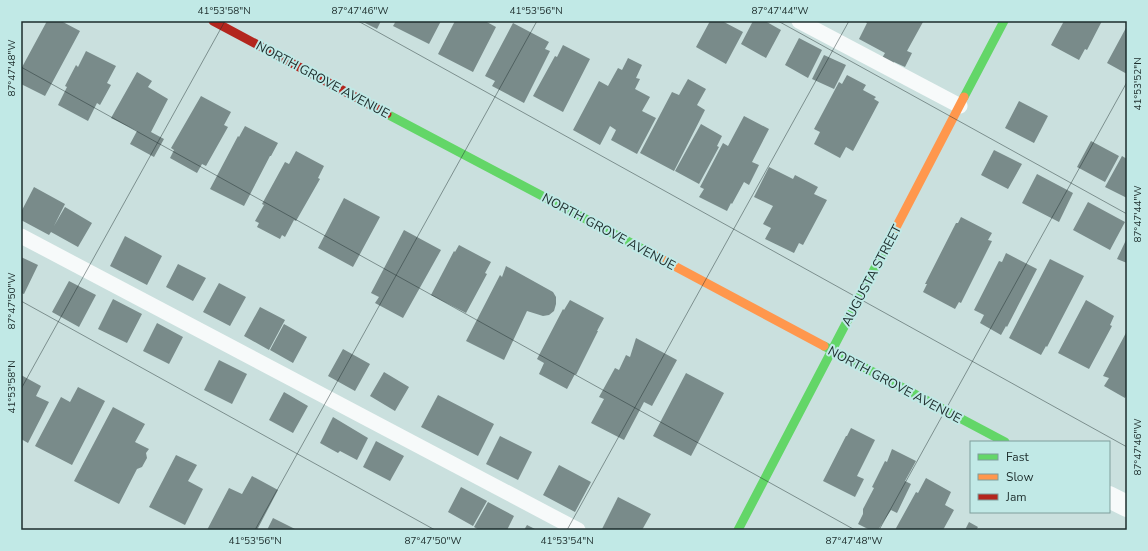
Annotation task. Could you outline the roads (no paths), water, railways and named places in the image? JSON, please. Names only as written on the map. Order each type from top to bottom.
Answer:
[{"type":"street","name":"NORTH GROVE AVENUE","points":[[213,21],[1003,441]]},
{"type":"street","name":"AUGUSTA STREET","points":[[738,530],[1004,21]]},
{"type":"street","points":[[1110,498],[1127,506]]},
{"type":"lane","points":[[799,21],[960,106]]},
{"type":"lane","points":[[21,236],[578,530]]}]
